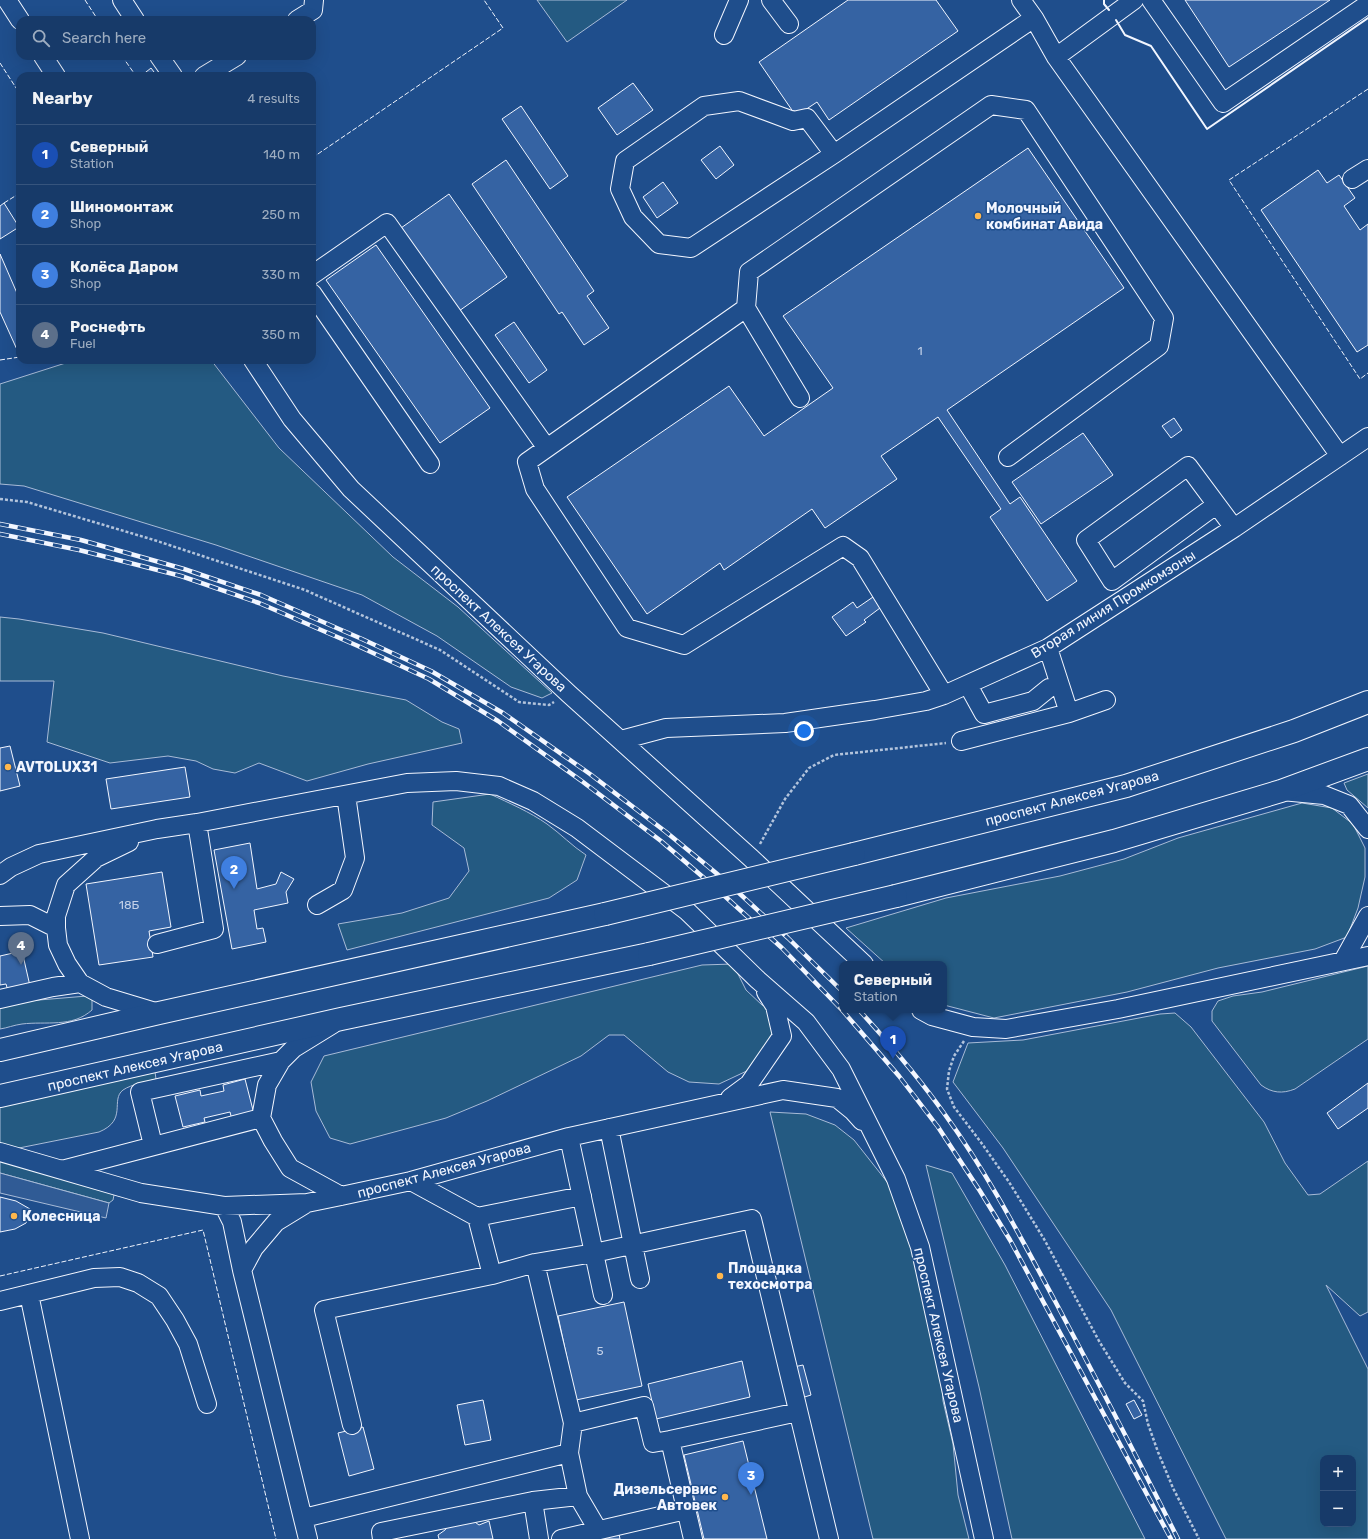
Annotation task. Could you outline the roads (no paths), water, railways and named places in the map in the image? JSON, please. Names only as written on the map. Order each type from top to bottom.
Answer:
[{"type":"main road","name":"проспект Алексея Угарова","points":[[0,1050],[159,1013],[605,914],[1126,786],[1294,731],[1368,702]]},
{"type":"main road","name":"проспект Алексея Угарова","points":[[0,1096],[341,1019],[649,954],[896,896],[1114,842],[1281,791],[1368,759]]},
{"type":"street","points":[[7,0],[17,16]]},
{"type":"street","points":[[122,0],[132,16]]},
{"type":"street","points":[[303,16],[313,10],[314,0]]},
{"type":"street","points":[[724,35],[739,0]]},
{"type":"street","points":[[771,0],[789,24]]},
{"type":"street","points":[[1021,0],[1034,18],[1056,57],[1340,456]]},
{"type":"street","points":[[1056,57],[1134,0]]},
{"type":"street","points":[[1151,0],[1223,103],[1368,4]]},
{"type":"street","points":[[834,154],[807,118],[793,121],[739,101],[704,106],[625,161],[620,189],[633,217],[659,244],[691,248],[834,154],[1034,18]]},
{"type":"street","points":[[46,60],[53,72]]},
{"type":"street","points":[[162,60],[170,72]]},
{"type":"street","points":[[211,72],[230,60]]},
{"type":"street","points":[[800,398],[746,308],[749,272],[991,105],[1026,110],[1164,318],[1159,346],[1008,457]]},
{"type":"street","points":[[1352,179],[1368,169]]},
{"type":"street","points":[[316,272],[387,223],[546,447]]},
{"type":"street","points":[[316,299],[430,464]]},
{"type":"street","points":[[746,308],[546,447],[527,462],[535,489],[627,628],[684,645],[843,546],[860,558],[944,695]]},
{"type":"street","name":"проспект Алексея Угарова","points":[[256,364],[292,419],[351,489],[569,694],[751,858],[861,961]]},
{"type":"street","name":"Вторая линия Промкомзоны","points":[[621,740],[666,728],[785,723],[875,710],[926,701],[944,695],[1048,648],[1234,528],[1368,437]]},
{"type":"street","points":[[1216,505],[1112,581],[1086,540],[1188,466],[1234,528]]},
{"type":"street","points":[[1048,648],[1070,713]]},
{"type":"street","points":[[968,684],[984,714],[1032,701],[1049,688]]},
{"type":"street","points":[[961,741],[1070,713],[1106,700]]},
{"type":"street","name":"проспект Алексея Угарова","points":[[0,875],[11,867],[40,854],[157,829],[197,823],[407,783],[456,781],[499,786],[533,801],[577,828],[687,912],[758,980],[806,1022],[841,1069],[896,1179],[920,1247],[984,1539]]},
{"type":"street","points":[[1281,791],[1324,795],[1349,806],[1368,829]]},
{"type":"street","points":[[317,905],[343,890],[355,858],[346,795]]},
{"type":"street","points":[[158,944],[214,929],[197,823]]},
{"type":"street","points":[[157,829],[96,858],[66,885],[56,916],[56,928],[58,945],[66,964],[80,983],[106,997],[159,1013]]},
{"type":"street","points":[[0,916],[30,915],[56,928]]},
{"type":"street","points":[[1343,961],[1368,916]]},
{"type":"street","points":[[926,1013],[932,1016],[973,1027],[1006,1029],[1118,1009],[1368,956]]},
{"type":"street","name":"проспект Алексея Угарова","points":[[722,1103],[749,1084],[782,1036],[775,1006],[758,980]]},
{"type":"street","points":[[0,1000],[53,987],[80,983]]},
{"type":"street","points":[[341,1019],[294,1048],[281,1061],[267,1085],[261,1118],[290,1168],[341,1196]]},
{"type":"street","points":[[153,1145],[140,1092],[281,1061]]},
{"type":"street","name":"проспект Алексея Угарова","points":[[0,1152],[142,1193],[224,1206],[307,1203],[341,1196],[411,1181],[569,1137],[783,1090],[837,1098],[853,1110],[876,1138]]},
{"type":"street","points":[[61,1170],[261,1118]]},
{"type":"street","points":[[609,1128],[640,1279]]},
{"type":"street","points":[[569,1137],[603,1295]]},
{"type":"street","points":[[411,1181],[477,1217],[582,1196]]},
{"type":"street","points":[[242,1270],[254,1248],[276,1222],[307,1203]]},
{"type":"street","points":[[224,1206],[232,1222],[242,1270],[308,1539]]},
{"type":"street","points":[[477,1217],[492,1274]]},
{"type":"street","points":[[352,1425],[324,1310],[752,1219],[830,1539]]},
{"type":"street","points":[[535,1264],[573,1423],[569,1453],[578,1496],[598,1530]]},
{"type":"street","points":[[0,1301],[94,1278],[120,1277],[144,1287],[159,1296],[175,1320],[188,1344],[207,1404]]},
{"type":"street","points":[[29,1294],[80,1539]]},
{"type":"street","points":[[573,1423],[644,1406],[653,1443],[798,1412]]},
{"type":"street","points":[[670,1440],[693,1539]]},
{"type":"street","points":[[304,1518],[569,1453]]},
{"type":"street","points":[[382,1539],[381,1532],[533,1501],[578,1496]]},
{"type":"street","points":[[533,1501],[540,1539]]},
{"type":"street","points":[[561,1539],[686,1510]]},
{"type":"railway","points":[[0,524],[81,540],[184,569],[261,595],[431,671],[503,713],[590,774],[666,832],[727,882],[788,938],[839,988]]},
{"type":"railway","points":[[0,534],[79,550],[181,576],[259,603],[429,679],[498,721],[583,782],[661,841],[782,948],[839,1007]]},
{"type":"railway","points":[[845,1013],[899,1076],[938,1127],[980,1191],[1010,1240],[1171,1539]]},
{"type":"railway","points":[[862,1013],[926,1089],[961,1138],[990,1183],[1071,1331],[1178,1539]]},
{"type":"place","name":"Молочный комбинат Авида","points":[[978,216]]},
{"type":"place","name":"AVTOLUX31","points":[[8,767]]},
{"type":"place","name":"Шиномонтаж","points":[[234,889]]},
{"type":"place","name":"Роснефть","points":[[21,965]]},
{"type":"place","name":"Северный","points":[[893,1059]]},
{"type":"place","name":"Колесница","points":[[14,1216]]},
{"type":"place","name":"Площадка техосмотра","points":[[720,1276]]},
{"type":"place","name":"Колёса Даром","points":[[751,1495]]},
{"type":"place","name":"Дизельсервис Автовек","points":[[725,1497]]}]
